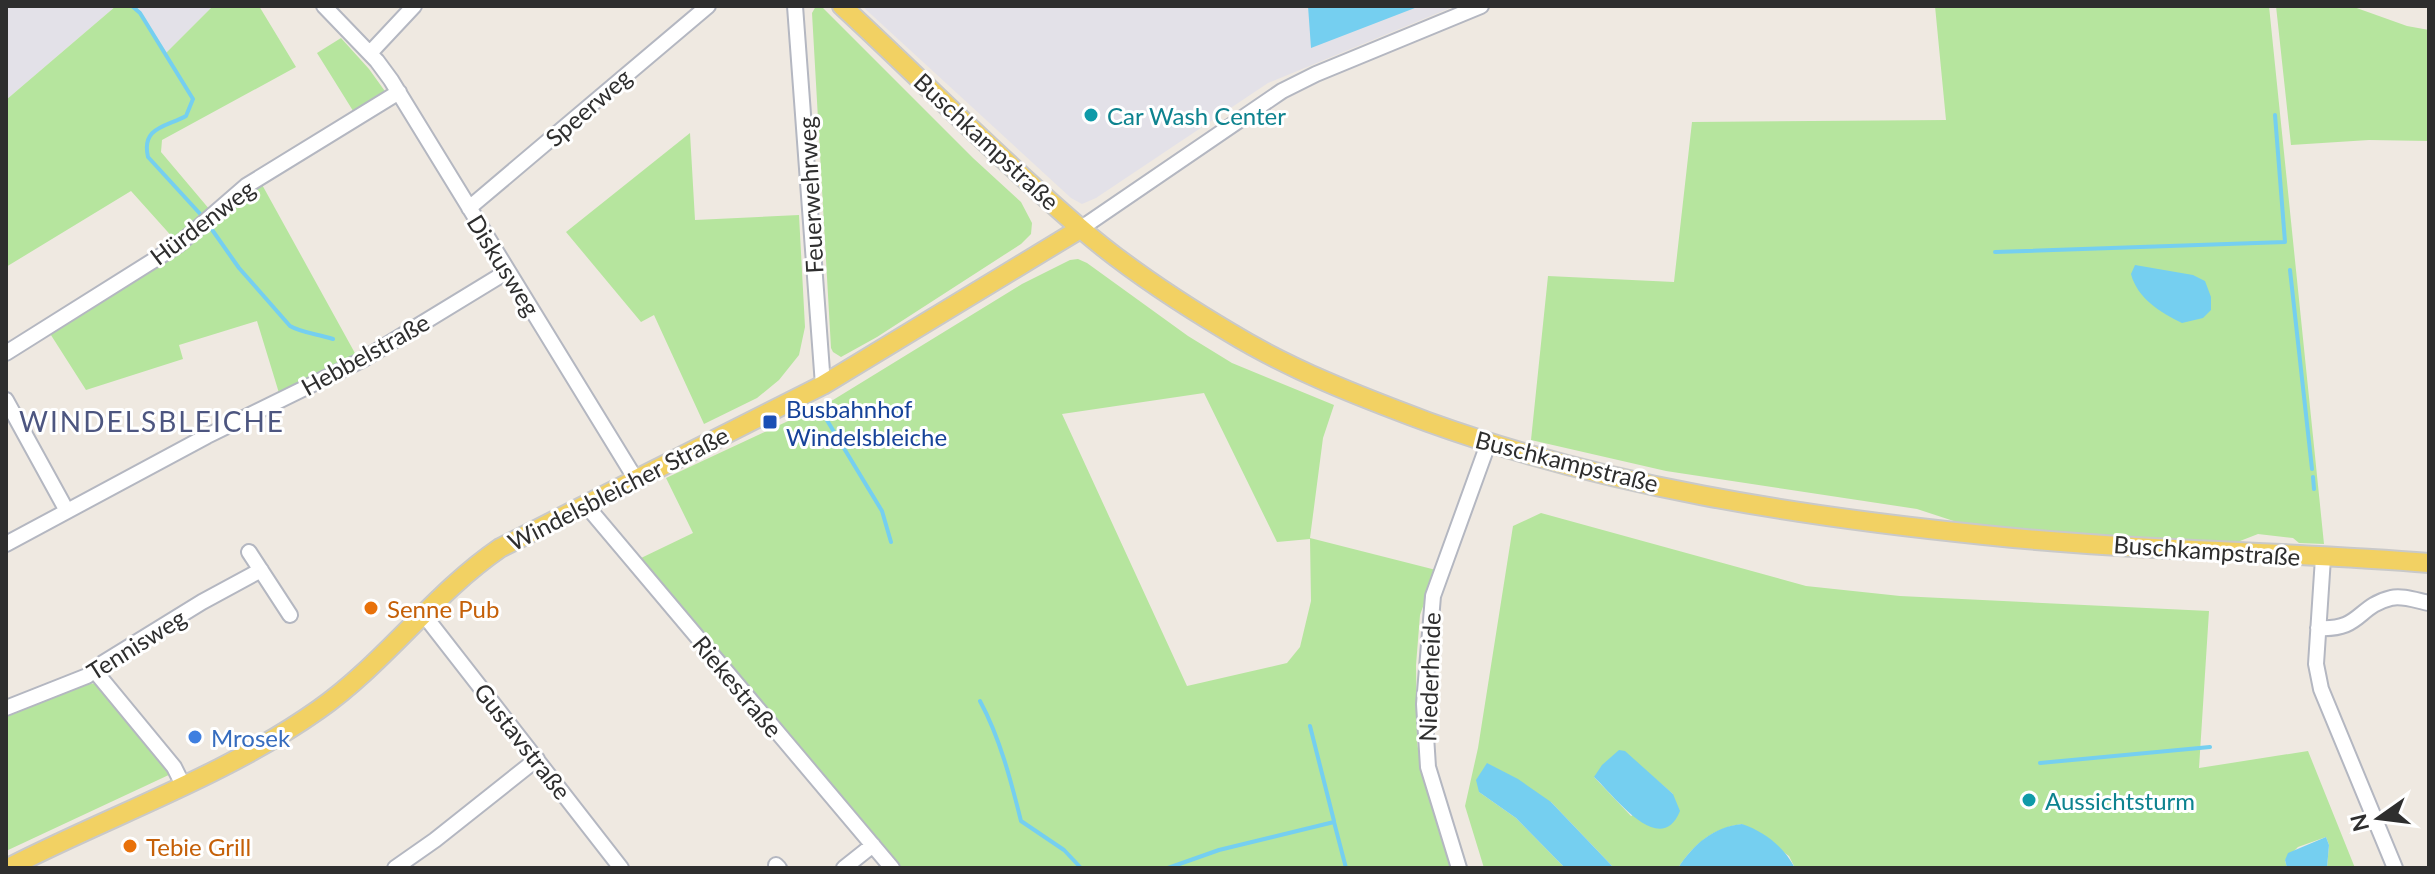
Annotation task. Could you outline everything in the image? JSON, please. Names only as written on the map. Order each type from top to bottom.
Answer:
[{"type":"main road","name":"Buschkampstraße","points":[[842,6],[1080,229],[1194,311],[1266,353],[1372,401],[1488,444],[1591,472],[1827,515],[1986,536],[2429,563]]},
{"type":"main road","name":"Windelsbleicher Straße","points":[[8,868],[65,838],[248,754],[319,710],[371,667],[491,554],[635,478],[823,385],[1080,229]]},
{"type":"street","name":"Diskusweg","points":[[324,6],[370,53],[399,92],[635,478]]},
{"type":"street","points":[[370,53],[414,6]]},
{"type":"street","name":"Speerweg","points":[[469,208],[708,6]]},
{"type":"street","name":"Feuerwehrweg","points":[[795,6],[823,385]]},
{"type":"street","points":[[1080,229],[1282,91],[1481,6]]},
{"type":"street","name":"Hürdenweg","points":[[6,353],[178,245],[246,186],[399,92]]},
{"type":"street","name":"Hebbelstraße","points":[[6,544],[207,436],[362,360],[508,271]]},
{"type":"street","points":[[6,400],[67,511]]},
{"type":"street","name":"Niederheide","points":[[1459,868],[1428,767],[1424,704],[1433,596],[1488,444]]},
{"type":"street","name":"Riekestraße","points":[[585,504],[892,868]]},
{"type":"street","points":[[249,552],[290,615]]},
{"type":"street","points":[[2323,558],[2316,664],[2321,689],[2395,868]]},
{"type":"street","name":"Tennisweg","points":[[6,708],[79,680],[202,602],[261,570]]},
{"type":"street","points":[[2318,628],[2335,629],[2353,623],[2369,607],[2394,597],[2429,603]]},
{"type":"street","name":"Gustavstraße","points":[[424,615],[621,868]]},
{"type":"street","points":[[94,670],[174,767],[183,785]]},
{"type":"street","points":[[395,868],[537,759]]},
{"type":"street","points":[[844,868],[873,845]]},
{"type":"shaded area","points":[[6,6],[116,6],[6,100]]},
{"type":"shaded area","points":[[134,6],[213,6],[165,54],[141,12]]},
{"type":"shaded area","points":[[862,6],[1455,6],[1268,83],[1096,198],[1082,204],[1071,198]]},
{"type":"green space","points":[[116,6],[134,6],[141,12],[165,54],[213,6],[259,6],[296,67],[162,140],[161,152],[210,210],[175,240],[131,191],[6,267],[6,100]]},
{"type":"green space","points":[[816,6],[821,6],[1021,202],[1032,223],[1031,234],[1021,244],[841,357],[831,348],[812,13]]},
{"type":"green space","points":[[1935,6],[2269,6],[2324,544],[2299,543],[2293,538],[2258,534],[2240,541],[2202,543],[2098,538],[1969,526],[1917,509],[1666,471],[1531,440],[1548,276],[1674,282],[1692,122],[1946,120]]},
{"type":"green space","points":[[2276,6],[2351,6],[2407,26],[2429,30],[2429,141],[2369,140],[2291,145]]},
{"type":"green space","points":[[341,38],[387,94],[355,114],[317,53]]},
{"type":"green space","points":[[690,133],[695,220],[799,215],[805,327],[799,355],[779,380],[757,398],[704,424],[654,315],[641,322],[566,232]]},
{"type":"green space","points":[[260,181],[356,355],[279,393],[257,321],[179,345],[183,359],[86,390],[49,332]]},
{"type":"green space","points":[[1070,260],[1087,263],[1188,336],[1232,363],[1334,405],[1323,438],[1310,538],[1436,570],[1420,615],[1416,665],[1417,742],[1421,768],[1452,868],[900,868],[639,559],[693,533],[666,478],[833,400],[1022,284]],"holes":[[[1204,393],[1277,542],[1310,539],[1311,601],[1300,647],[1287,663],[1187,686],[1062,414]]]},
{"type":"green space","points":[[1541,513],[1806,586],[1900,596],[2209,611],[2199,768],[2308,751],[2355,868],[2327,868],[2329,845],[2326,837],[2298,847],[2285,860],[2287,868],[1795,868],[1789,856],[1742,824],[1722,829],[1705,838],[1678,868],[1614,868],[1551,802],[1479,792],[1516,818],[1565,868],[1484,868],[1465,806],[1478,748],[1513,526]],"holes":[[[1645,770],[1673,794],[1631,816],[1594,777]]]},
{"type":"green space","points":[[98,683],[173,773],[6,851],[6,715],[87,684]]},
{"type":"water","points":[[1308,6],[1420,6],[1311,48]]},
{"type":"water","points":[[2135,265],[2193,275],[2205,281],[2211,297],[2211,310],[2203,318],[2182,323],[2166,314],[2151,304],[2134,283],[2131,274]]},
{"type":"water","points":[[1619,750],[1625,751],[1673,794],[1680,811],[1671,824],[1661,829],[1637,819],[1594,777]]},
{"type":"water","points":[[1487,763],[1518,779],[1551,802],[1614,868],[1565,868],[1516,818],[1479,792],[1476,780]]},
{"type":"water","points":[[1742,824],[1773,841],[1795,868],[1678,868],[1705,838],[1722,829]]},
{"type":"water","points":[[2326,837],[2329,845],[2327,868],[2287,868],[2285,860],[2288,853]]},
{"type":"waterway","points":[[132,6],[140,13],[193,99],[186,116],[157,129],[148,139],[148,157],[203,217]]},
{"type":"waterway","points":[[1995,252],[2285,242],[2275,115]]},
{"type":"waterway","points":[[208,224],[239,268],[290,326],[333,339]]},
{"type":"waterway","points":[[2290,270],[2312,469]]},
{"type":"waterway","points":[[822,412],[882,511],[891,542]]},
{"type":"waterway","points":[[2313,477],[2314,489]]},
{"type":"waterway","points":[[980,701],[999,745],[1021,821],[1064,850],[1081,868]]},
{"type":"waterway","points":[[1310,726],[1334,821]]},
{"type":"waterway","points":[[2040,763],[2210,747]]},
{"type":"waterway","points":[[1168,868],[1219,850],[1334,822],[1346,868]]},
{"type":"place","name":"Car Wash Center","points":[[1091,115]]},
{"type":"place","name":"Busbahnhof Windelsbleiche","points":[[770,422]]},
{"type":"place","name":"Senne Pub","points":[[371,608]]},
{"type":"place","name":"Mrosek","points":[[195,737]]},
{"type":"place","name":"Aussichtsturm","points":[[2029,800]]},
{"type":"place","name":"Tebie Grill","points":[[130,846]]},
{"type":"district","name":"WINDELSBLEICHE","points":[[152,421]]}]
